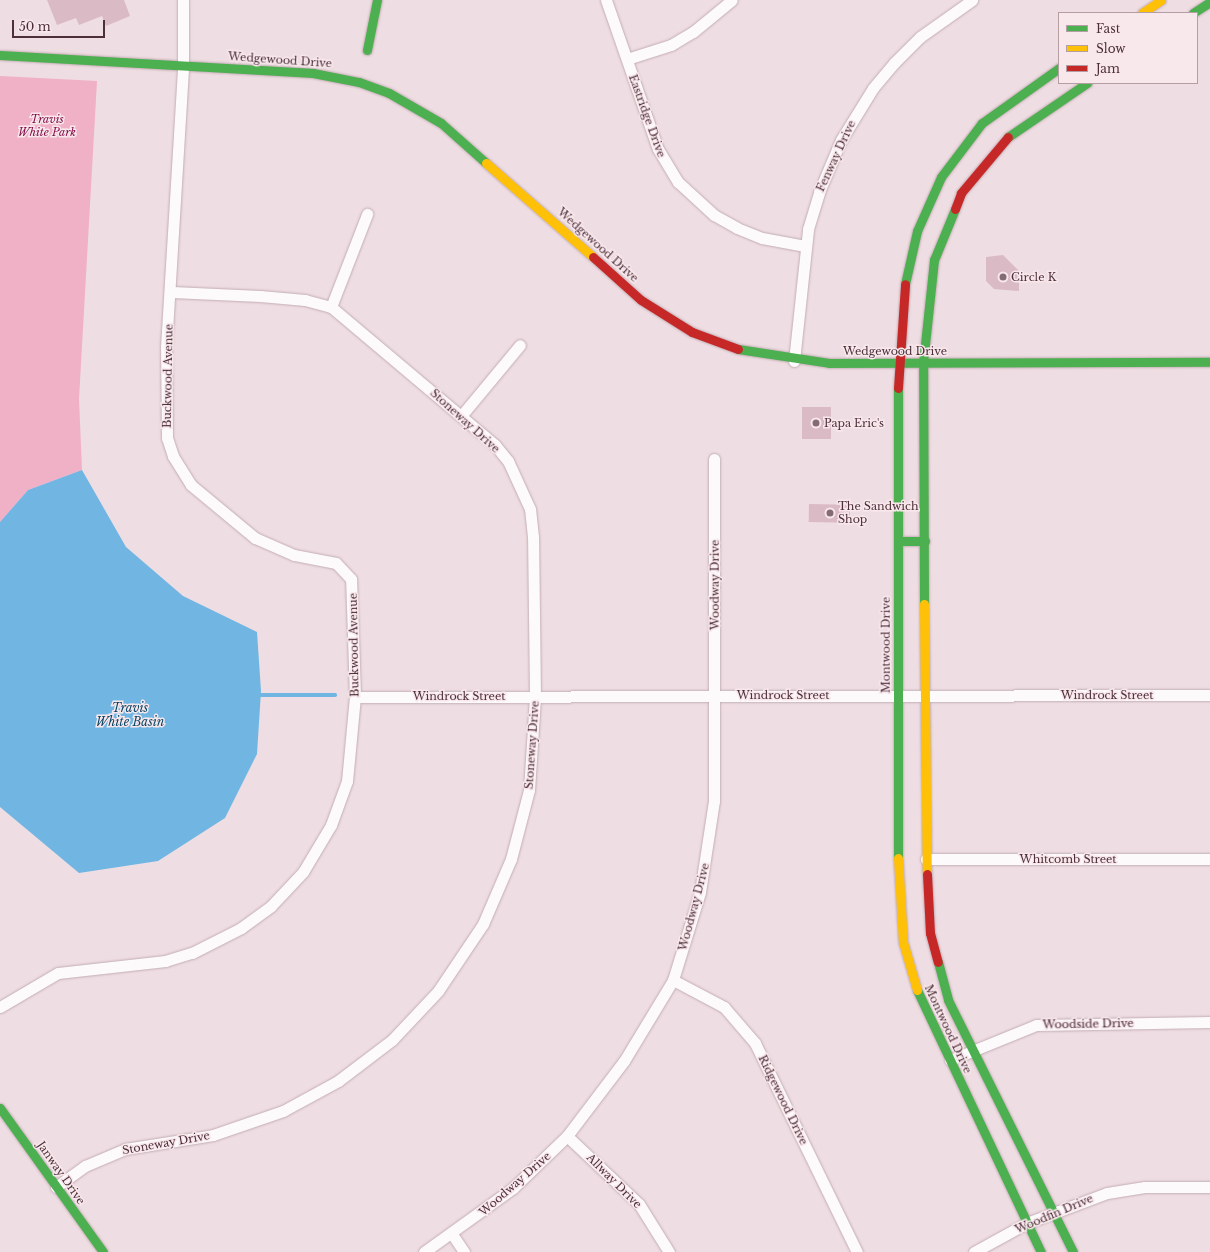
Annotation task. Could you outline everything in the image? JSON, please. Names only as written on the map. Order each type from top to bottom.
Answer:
[{"type":"main road","points":[[367,50],[377,0]]},
{"type":"main road","points":[[1143,12],[1161,0]]},
{"type":"main road","points":[[1195,12],[1210,2]]},
{"type":"main road","name":"Wedgewood Drive","points":[[0,56],[313,73],[359,82],[410,103],[441,123],[665,317],[725,346],[794,361],[923,363],[1210,362]]},
{"type":"main road","points":[[359,82],[362,68]]},
{"type":"main road","name":"Montwood Drive","points":[[1041,1252],[950,1060],[920,1002],[903,942],[898,900],[898,362],[906,274],[921,219],[941,177],[982,123],[1004,104],[1058,69]]},
{"type":"main road","name":"Montwood Drive","points":[[1073,1252],[974,1049],[948,1000],[936,962],[926,908],[923,363],[934,260],[961,193],[991,154],[1010,135],[1086,84]]},
{"type":"main road","points":[[898,541],[925,541]]},
{"type":"main road","name":"Janway Drive","points":[[0,1108],[103,1252]]},
{"type":"street","name":"Buckwood Avenue","points":[[0,1007],[58,973],[77,968],[137,965],[192,953],[241,928],[270,906],[302,872],[321,845],[338,808],[352,749],[356,697],[352,585],[346,571],[336,563],[294,555],[255,538],[204,498],[191,485],[173,456],[164,419],[183,66],[183,0]]},
{"type":"street","name":"Eastridge Drive","points":[[606,0],[658,149],[690,195],[737,228],[762,238],[804,246]]},
{"type":"street","points":[[627,59],[671,45],[693,32],[732,0]]},
{"type":"street","name":"Fenway Drive","points":[[794,361],[804,246],[827,170],[873,88],[920,37],[972,0]]},
{"type":"street","points":[[331,307],[366,214]]},
{"type":"street","name":"Stoneway Drive","points":[[56,1187],[85,1166],[125,1149],[213,1135],[283,1111],[364,1063],[423,1010],[460,961],[483,924],[511,859],[529,790],[535,696],[534,536],[530,509],[508,461],[461,416],[331,307],[290,298],[172,292]]},
{"type":"street","points":[[461,416],[520,345]]},
{"type":"street","name":"Woodway Drive","points":[[424,1252],[452,1234],[513,1188],[567,1136],[624,1060],[673,980],[707,859],[714,801],[714,459]]},
{"type":"street","name":"Windrock Street","points":[[356,697],[1210,695]]},
{"type":"street","name":"Whitcomb Street","points":[[926,859],[1210,859]]},
{"type":"street","name":"Ridgewood Drive","points":[[673,980],[724,1007],[755,1043],[857,1252]]},
{"type":"street","name":"Woodside Drive","points":[[950,1060],[1036,1025],[1210,1022]]},
{"type":"street","name":"Allway Drive","points":[[567,1136],[639,1204],[669,1252]]},
{"type":"street","name":"Woodfin Drive","points":[[974,1252],[1027,1223],[1082,1200],[1132,1188],[1210,1187]]},
{"type":"street","points":[[452,1234],[464,1252]]},
{"type":"green space","name":"Travis White Park","points":[[0,76],[97,81],[79,399],[82,470],[28,490],[0,522]]},
{"type":"water","name":"Travis White Basin","points":[[82,470],[126,547],[183,596],[257,632],[261,691],[257,754],[225,818],[158,861],[79,873],[0,807],[0,522],[28,490]]},
{"type":"building","points":[[47,0],[124,0],[130,16],[106,26],[102,16],[79,25],[76,18],[57,25]]},
{"type":"building","name":"Circle K","points":[[1003,255],[1019,271],[1019,291],[994,289],[986,281],[986,257]]},
{"type":"building","name":"Papa Eric's","points":[[802,407],[831,407],[831,439],[802,439]]},
{"type":"building","name":"The Sandwich Shop","points":[[809,504],[850,505],[850,523],[809,522]]},
{"type":"waterway","points":[[256,695],[335,695]]},
{"type":"traffic: fast","points":[[367,50],[377,0]]},
{"type":"traffic: fast","points":[[1195,12],[1210,2]]},
{"type":"traffic: fast","points":[[0,55],[313,73],[359,82],[389,93],[441,123],[486,163]]},
{"type":"traffic: fast","points":[[905,284],[917,231],[941,177],[982,123],[1058,69]]},
{"type":"traffic: fast","points":[[1008,137],[1086,84]]},
{"type":"traffic: fast","points":[[924,604],[923,363],[934,260],[955,209]]},
{"type":"traffic: fast","points":[[738,349],[829,363],[1210,362]]},
{"type":"traffic: fast","points":[[898,388],[898,858]]},
{"type":"traffic: fast","points":[[898,541],[925,541]]},
{"type":"traffic: fast","points":[[938,962],[948,1000],[1073,1252]]},
{"type":"traffic: fast","points":[[917,990],[1041,1252]]},
{"type":"traffic: fast","points":[[0,1108],[103,1252]]},
{"type":"traffic: slow","points":[[1143,12],[1161,0]]},
{"type":"traffic: slow","points":[[486,163],[593,257]]},
{"type":"traffic: slow","points":[[924,604],[927,874]]},
{"type":"traffic: slow","points":[[898,858],[903,942],[917,990]]},
{"type":"traffic: jam","points":[[955,209],[961,193],[1008,137]]},
{"type":"traffic: jam","points":[[593,257],[641,300],[692,332],[738,349]]},
{"type":"traffic: jam","points":[[898,388],[905,284]]},
{"type":"traffic: jam","points":[[927,874],[930,933],[938,962]]},
{"type":"place","name":"Circle K","points":[[1003,277]]},
{"type":"place","name":"Papa Eric's","points":[[816,423]]},
{"type":"place","name":"The Sandwich Shop","points":[[830,513]]}]
